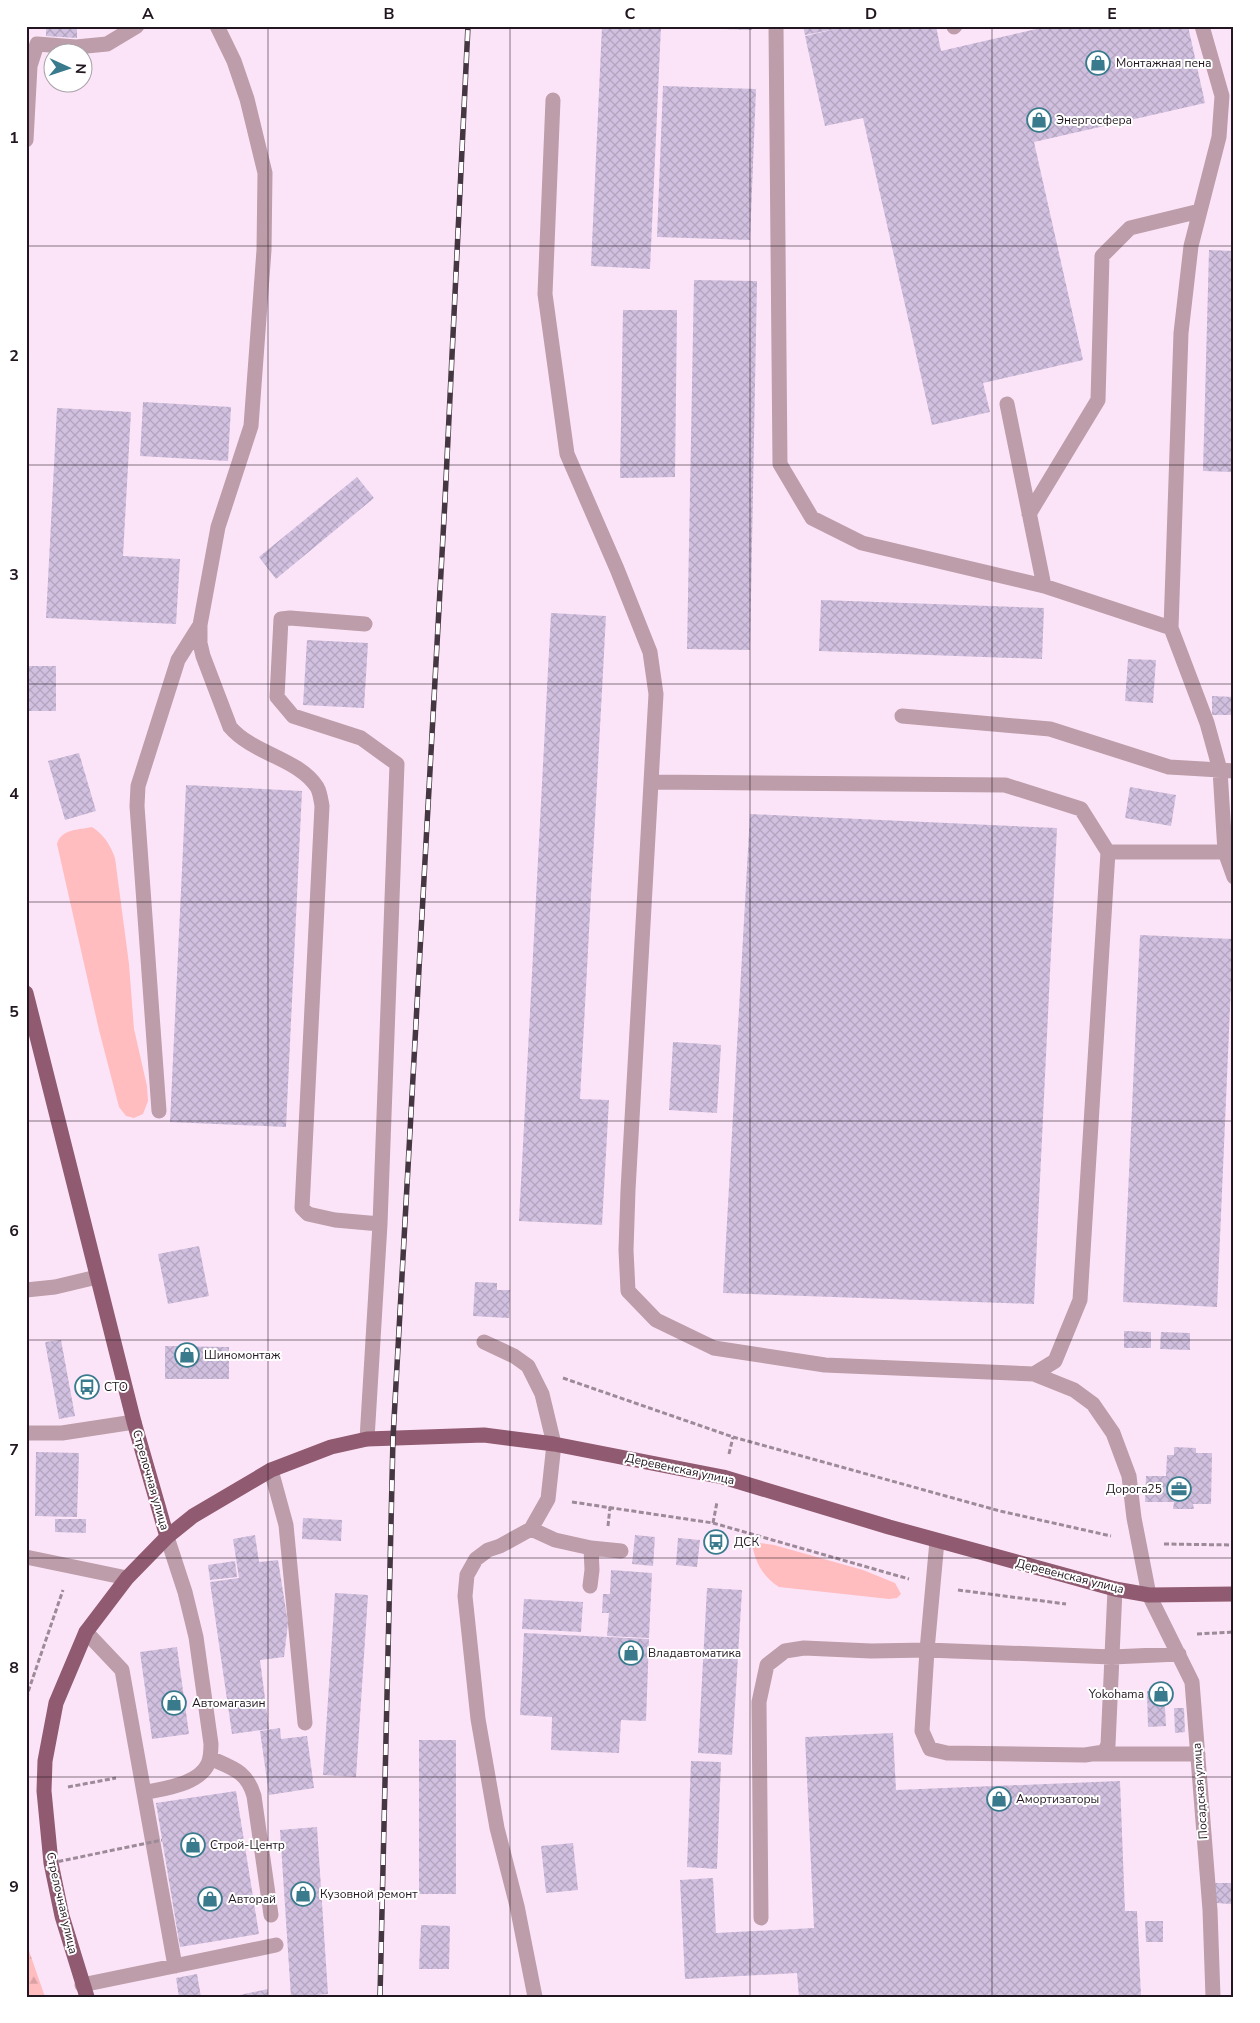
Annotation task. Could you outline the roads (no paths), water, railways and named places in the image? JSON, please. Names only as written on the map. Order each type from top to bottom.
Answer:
[{"type":"main road","name":"Стрелочная улица","points":[[26,993],[134,1422],[167,1537],[127,1578],[86,1632],[56,1703],[45,1761],[44,1791],[51,1863],[62,1916],[84,1991]]},
{"type":"main road","name":"Деревенская улица","points":[[167,1537],[193,1516],[271,1470],[330,1448],[367,1440],[484,1435],[554,1444],[723,1477],[937,1541],[1115,1589],[1152,1594],[1234,1594]]},
{"type":"lane","points":[[26,140],[30,66],[37,44],[76,47],[107,44],[137,26]]},
{"type":"lane","points":[[217,26],[234,61],[242,84],[265,173],[264,250],[252,426],[218,527],[200,625],[200,643],[203,656],[230,727],[249,744],[307,776],[318,788],[322,806],[302,1208],[308,1214],[335,1220],[380,1224]]},
{"type":"lane","points":[[776,26],[780,464],[812,518],[862,543],[1044,586],[1172,628]]},
{"type":"lane","points":[[1202,26],[1222,96],[1219,137],[1191,246],[1181,333],[1172,628],[1227,771],[1225,852],[1234,876]]},
{"type":"lane","name":"Посадская улица","points":[[553,100],[545,294],[567,454],[617,568],[650,652],[656,694],[628,1190],[626,1250],[628,1291],[656,1320],[714,1348],[825,1365],[1034,1374],[1074,1390],[1093,1404],[1114,1433],[1129,1476],[1139,1543],[1152,1594],[1192,1682],[1210,1910],[1213,1997]]},
{"type":"lane","points":[[1029,514],[1098,400],[1102,256],[1130,228],[1200,211]]},
{"type":"lane","points":[[1007,404],[1044,586]]},
{"type":"lane","points":[[365,624],[290,618],[281,619],[277,697],[293,716],[361,738],[397,764],[380,1224],[367,1440]]},
{"type":"lane","points":[[159,1111],[137,806],[143,769],[178,660],[200,625]]},
{"type":"lane","points":[[902,716],[1050,729],[1169,767],[1227,771]]},
{"type":"lane","points":[[652,782],[1005,785],[1081,809],[1108,852],[1080,1300],[1055,1361],[1034,1374]]},
{"type":"lane","points":[[1108,852],[1225,852]]},
{"type":"lane","points":[[26,1290],[55,1287],[97,1277]]},
{"type":"lane","points":[[484,1342],[514,1356],[528,1366],[542,1394],[554,1444],[548,1498],[531,1529],[488,1550],[476,1559],[467,1575],[465,1596],[478,1719],[495,1819],[517,1906],[535,1997]]},
{"type":"lane","points":[[26,1433],[62,1433],[134,1422]]},
{"type":"lane","points":[[271,1470],[286,1524],[305,1723]]},
{"type":"lane","points":[[531,1529],[555,1540],[590,1548],[621,1551]]},
{"type":"lane","points":[[144,1793],[191,1780],[207,1766],[210,1758],[211,1744],[196,1637],[185,1592],[167,1537]]},
{"type":"lane","points":[[937,1541],[922,1731],[930,1749],[947,1753],[1198,1754]]},
{"type":"lane","points":[[590,1548],[592,1570],[590,1586]]},
{"type":"lane","points":[[26,1557],[127,1578]]},
{"type":"lane","points":[[1097,1754],[1104,1752],[1108,1745],[1115,1589]]},
{"type":"lane","points":[[86,1632],[122,1670],[175,1966]]},
{"type":"lane","points":[[761,1918],[759,1702],[767,1666],[786,1651],[804,1648],[871,1651],[927,1650],[1112,1658],[1179,1654]]},
{"type":"lane","points":[[210,1758],[238,1770],[251,1785],[271,1915]]},
{"type":"lane","points":[[84,1991],[175,1966],[276,1945]]},
{"type":"railway","points":[[380,1997],[393,1438],[445,500],[468,26]]},
{"type":"place","name":"Монтажная пена","points":[[1098,63]]},
{"type":"place","name":"Энергосфера","points":[[1039,120]]},
{"type":"place","name":"Шиномонтаж","points":[[187,1355]]},
{"type":"place","name":"СТО","points":[[87,1387]]},
{"type":"place","name":"Дорога25","points":[[1179,1489]]},
{"type":"place","name":"ДСК","points":[[716,1542]]},
{"type":"place","name":"Владавтоматика","points":[[631,1653]]},
{"type":"place","name":"Yokohama","points":[[1161,1694]]},
{"type":"place","name":"Автомагазин","points":[[174,1703]]},
{"type":"place","name":"Амортизаторы","points":[[999,1799]]},
{"type":"place","name":"Строй-Центр","points":[[193,1845]]},
{"type":"place","name":"Кузовной ремонт","points":[[303,1894]]},
{"type":"place","name":"Авторай","points":[[210,1899]]}]
